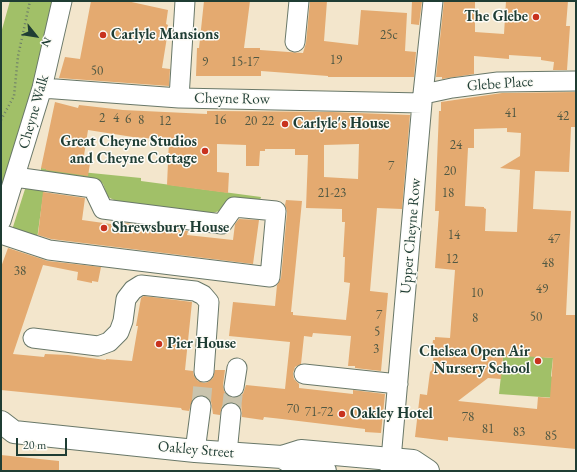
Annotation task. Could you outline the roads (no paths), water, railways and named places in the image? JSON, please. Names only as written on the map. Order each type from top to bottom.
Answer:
[{"type":"main road","name":"Oakley Street","points":[[5,432],[282,458],[301,451],[331,465],[391,465],[413,461],[428,471]]},
{"type":"street","name":"Cheyne Walk","points":[[1,221],[42,88],[62,1]]},
{"type":"street","points":[[179,98],[185,1]]},
{"type":"street","points":[[294,42],[299,1]]},
{"type":"street","name":"Upper Cheyne Row","points":[[391,465],[433,1]]},
{"type":"street","name":"Glebe Place","points":[[423,99],[452,88],[498,82],[576,81]]},
{"type":"street","name":"Cheyne Row","points":[[42,88],[179,98],[423,99]]},
{"type":"street","points":[[1,234],[49,250],[270,277],[276,211],[234,207],[222,224],[102,209],[93,188],[15,177]]},
{"type":"street","points":[[33,338],[98,346],[109,342],[119,332],[123,321],[126,299],[133,290],[141,285],[194,291],[203,295],[209,302],[204,372]]},
{"type":"street","points":[[304,374],[398,384]]},
{"type":"street","points":[[195,451],[201,406]]},
{"type":"street","points":[[227,453],[231,413]]},
{"type":"tunnel","points":[[201,406],[204,372]]},
{"type":"tunnel","points":[[231,413],[234,387]]},
{"type":"place","name":"The Glebe","points":[[536,17]]},
{"type":"place","name":"Carlyle Mansions","points":[[103,35]]},
{"type":"place","name":"Carlyle's House","points":[[285,124]]},
{"type":"place","name":"Great Cheyne Studios and Cheyne Cottage","points":[[205,151]]},
{"type":"place","name":"Shrewsbury House","points":[[104,228]]},
{"type":"place","name":"Pier House","points":[[159,344]]},
{"type":"place","name":"Chelsea Open Air Nursery School","points":[[538,361]]},
{"type":"place","name":"Oakley Hotel","points":[[342,414]]}]
